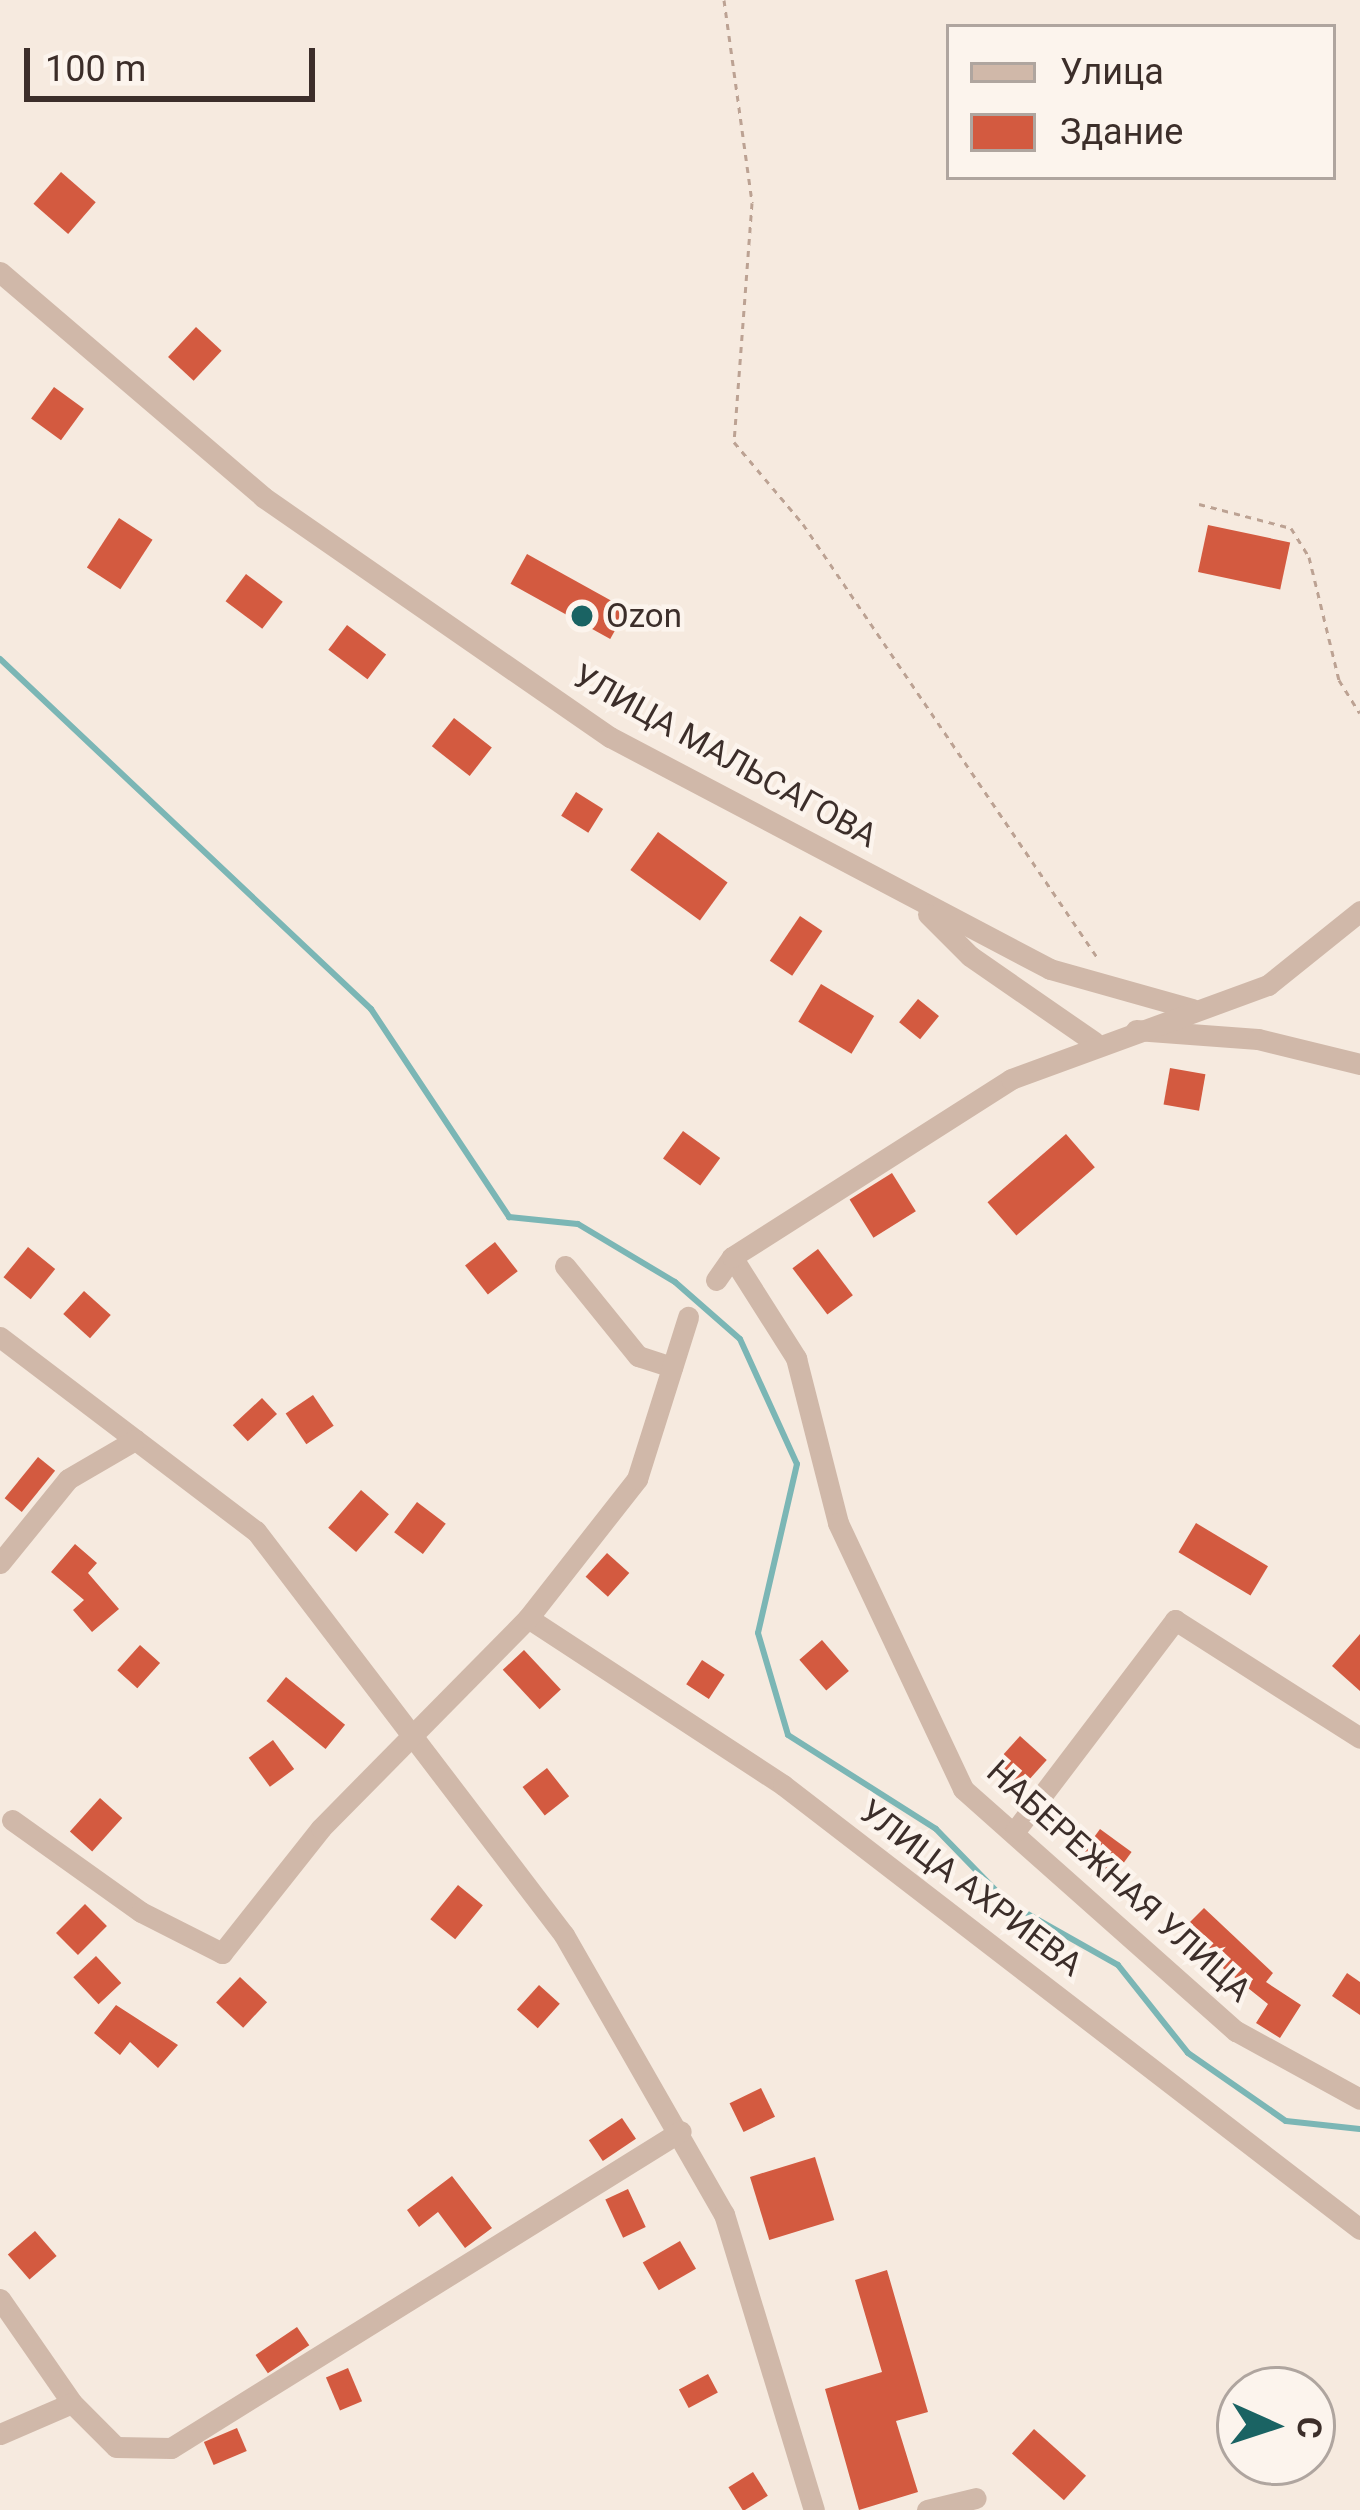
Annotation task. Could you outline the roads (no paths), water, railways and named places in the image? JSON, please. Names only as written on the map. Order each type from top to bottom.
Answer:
[{"type":"street","name":"УЛИЦА МАЛЬСАГОВА","points":[[0,272],[263,497],[610,737],[1050,969],[1121,993],[1192,1009]]},
{"type":"street","points":[[910,896],[970,956],[1094,1042]]},
{"type":"street","points":[[716,1280],[732,1257],[892,1150],[1094,1042],[1268,985],[1360,911]]},
{"type":"street","points":[[1131,1030],[1258,1040],[1360,1064]]},
{"type":"street","name":"НАБЕРЕЖНАЯ УЛИЦА","points":[[732,1257],[796,1358],[838,1523],[963,1789],[1236,2031],[1360,2099]]},
{"type":"street","points":[[565,1266],[638,1356],[672,1367]]},
{"type":"street","points":[[12,1820],[141,1912],[222,1953],[321,1828],[410,1744],[528,1618],[638,1479],[688,1317]]},
{"type":"street","points":[[0,1337],[256,1532],[410,1744],[564,1935],[724,2214],[814,2510]]},
{"type":"street","points":[[0,1563],[68,1479],[135,1440]]},
{"type":"street","name":"УЛИЦА АХРИЕВА","points":[[528,1618],[782,1785],[1360,2229]]},
{"type":"street","points":[[1015,1831],[1175,1620],[1360,1738]]},
{"type":"street","points":[[0,2299],[71,2402],[116,2447],[171,2447],[681,2132]]},
{"type":"street","points":[[0,2434],[71,2402]]},
{"type":"street","points":[[927,2510],[976,2498]]},
{"type":"waterway","points":[[0,659],[371,1009],[509,1217],[578,1224],[675,1282],[740,1339],[797,1464],[758,1633],[788,1735],[936,1829],[1008,1903],[1118,1965],[1188,2053],[1286,2121],[1360,2129]]},
{"type":"place","name":"Ozon","points":[[582,616]]}]
